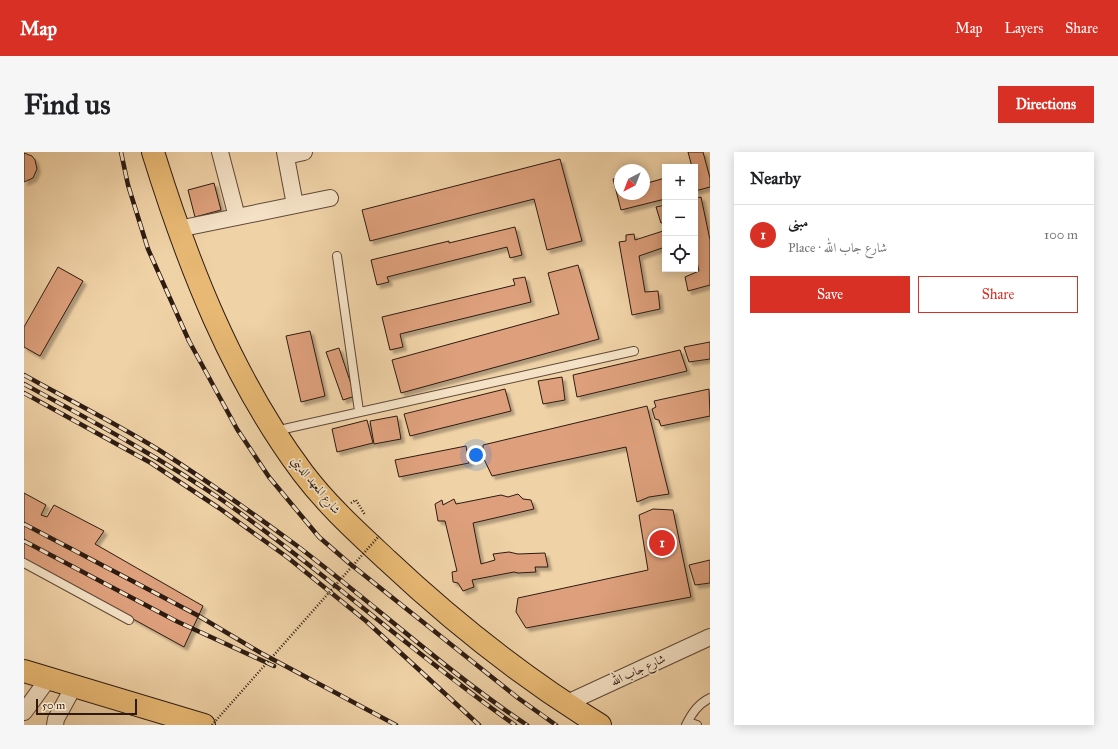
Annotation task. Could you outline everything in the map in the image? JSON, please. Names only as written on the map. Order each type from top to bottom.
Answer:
[{"type":"main road","name":"شارع المعهد الديني","points":[[153,152],[178,229],[208,304],[234,362],[274,431],[304,474],[335,511],[406,578],[477,640],[521,674],[565,704],[600,725]]},
{"type":"main road","points":[[24,671],[204,725]]},
{"type":"street","points":[[220,152],[237,217]]},
{"type":"street","points":[[295,205],[285,154],[304,152]]},
{"type":"street","points":[[178,229],[330,198]]},
{"type":"street","name":"شارع جاب الله","points":[[565,704],[710,637]]},
{"type":"street","points":[[24,712],[48,679]]},
{"type":"street","points":[[55,725],[56,719],[74,686]]},
{"type":"lane","points":[[337,256],[359,411]]},
{"type":"lane","points":[[274,431],[634,351]]},
{"type":"lane","points":[[24,563],[129,620]]},
{"type":"lane","points":[[697,725],[687,723],[694,711],[703,702],[710,698]]},
{"type":"path","points":[[212,725],[379,536]]},
{"type":"building","points":[[688,152],[703,152],[710,178],[710,187],[698,190],[698,164],[691,164]]},
{"type":"building","points":[[24,153],[32,156],[35,160],[37,169],[33,178],[24,182]]},
{"type":"building","points":[[560,159],[582,241],[547,250],[534,199],[370,241],[362,210]]},
{"type":"building","points":[[662,179],[662,200],[621,210],[618,200],[650,200],[650,182]]},
{"type":"building","points":[[214,183],[221,210],[195,217],[188,190]]},
{"type":"building","points":[[701,197],[710,240],[710,285],[688,291],[685,277],[699,271],[698,198]]},
{"type":"building","points":[[662,206],[662,223],[661,223],[656,207]]},
{"type":"building","points":[[515,227],[522,255],[510,258],[507,247],[387,277],[389,282],[377,285],[371,260]]},
{"type":"building","points":[[662,231],[662,248],[639,256],[645,292],[658,291],[660,309],[632,315],[619,242],[626,241],[626,235],[634,234],[635,240]]},
{"type":"building","points":[[578,265],[599,339],[401,393],[392,360],[559,314],[548,273]]},
{"type":"building","points":[[58,267],[83,281],[40,356],[24,347],[24,327]]},
{"type":"building","points":[[525,277],[531,302],[400,334],[403,347],[390,350],[382,317],[515,285],[513,279]]},
{"type":"building","points":[[310,331],[325,396],[301,402],[286,336]]},
{"type":"building","points":[[710,342],[710,359],[689,362],[684,347]]},
{"type":"building","points":[[339,348],[355,396],[343,400],[326,352]]},
{"type":"building","points":[[680,350],[687,371],[577,397],[573,375]]},
{"type":"building","points":[[562,377],[565,400],[543,404],[538,381]]},
{"type":"building","points":[[505,389],[511,411],[410,436],[404,414]]},
{"type":"building","points":[[709,389],[710,416],[661,426],[659,420],[655,419],[652,409],[656,407],[654,401]]},
{"type":"building","points":[[647,406],[669,494],[649,497],[637,502],[626,447],[492,476],[483,457],[483,445]]},
{"type":"building","points":[[397,416],[401,439],[374,444],[370,421]]},
{"type":"building","points":[[367,420],[373,443],[337,452],[332,429]]},
{"type":"building","points":[[466,446],[469,463],[399,477],[395,460]]},
{"type":"building","points":[[24,493],[46,505],[41,515],[47,517],[54,505],[104,531],[95,544],[203,606],[184,647],[24,559]]},
{"type":"building","points":[[518,494],[523,499],[531,500],[534,509],[473,523],[481,564],[495,560],[493,554],[509,552],[518,554],[545,553],[548,567],[535,567],[536,572],[514,572],[472,580],[474,587],[463,591],[458,583],[453,582],[452,572],[457,571],[445,521],[438,521],[435,504],[442,500],[443,505],[454,499],[456,504],[501,495],[508,497]]},
{"type":"building","points":[[653,509],[673,510],[691,597],[526,628],[516,612],[518,598],[648,570],[639,515]]},
{"type":"building","points":[[710,560],[710,583],[695,585],[689,565]]},
{"type":"railway","points":[[121,152],[128,185],[148,249],[189,341],[237,429],[269,477],[319,537],[349,563],[518,698],[556,725]]},
{"type":"railway","points":[[24,375],[159,450],[228,496],[325,567],[439,660],[527,725]]},
{"type":"railway","points":[[24,384],[151,455],[225,502],[515,725]]},
{"type":"railway","points":[[24,393],[151,463],[219,508],[287,557],[366,621],[479,725]]},
{"type":"railway","points":[[24,524],[197,615],[261,653],[396,725]]},
{"type":"railway","points":[[24,541],[176,621],[274,666]]},
{"type":"place","name":"مبنى","points":[[662,543]]}]
